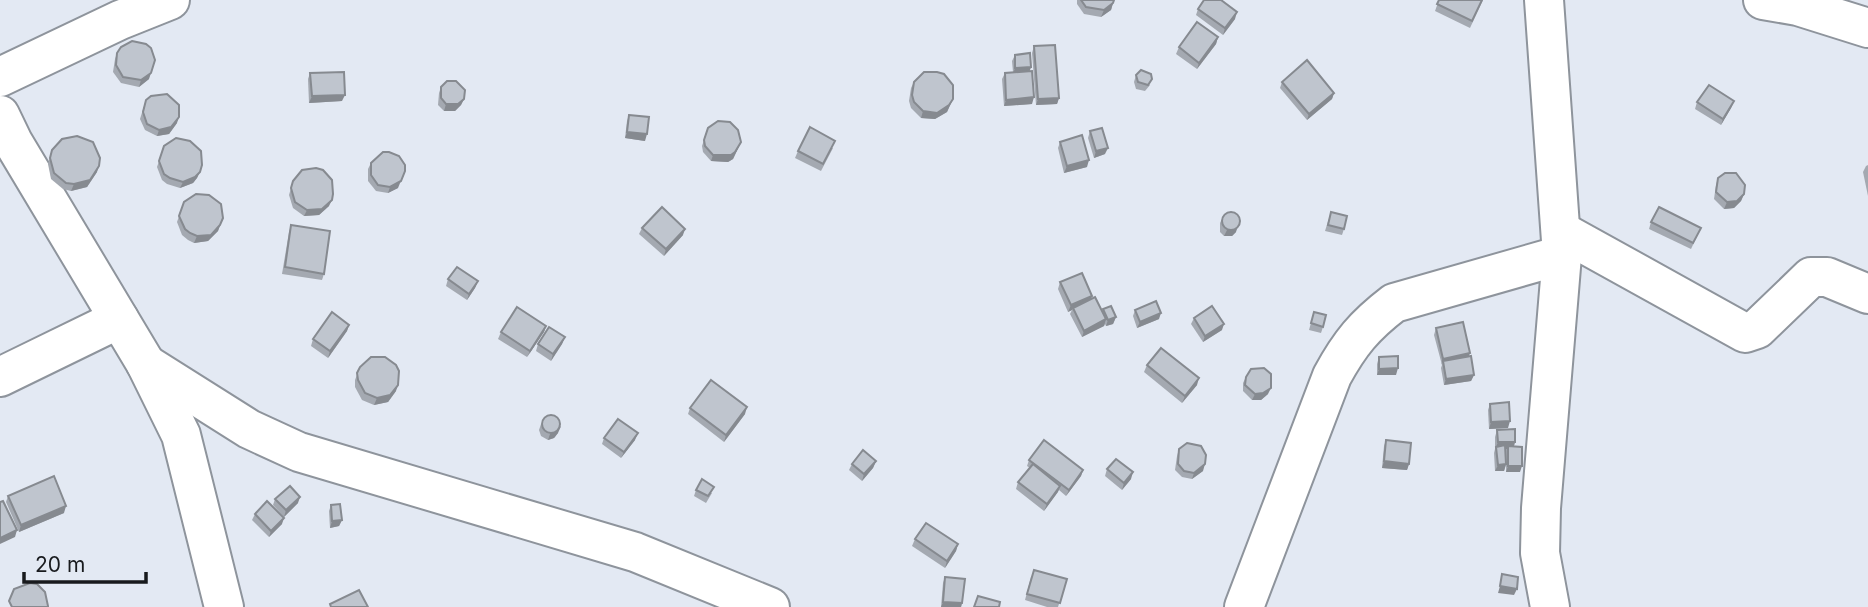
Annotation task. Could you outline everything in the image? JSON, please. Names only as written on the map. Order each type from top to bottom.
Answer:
[{"type":"street","points":[[0,77],[120,20],[170,0]]},
{"type":"street","points":[[1544,0],[1562,243],[1541,508],[1540,553],[1550,607]]},
{"type":"street","points":[[1762,0],[1798,6],[1868,28]]},
{"type":"street","points":[[0,115],[13,142],[146,364],[181,435],[224,607]]},
{"type":"street","points":[[1244,607],[1332,376],[1349,346],[1371,320],[1394,303],[1562,243],[1745,333],[1757,329],[1811,277],[1828,277],[1868,294]]},
{"type":"street","points":[[0,377],[119,319]]},
{"type":"street","points":[[146,364],[249,429],[299,452],[635,552],[770,607]]},
{"type":"building","points":[[1081,0],[1114,0],[1104,10],[1086,7]]},
{"type":"building","points":[[1204,0],[1221,0],[1237,12],[1225,28],[1198,9]]},
{"type":"building","points":[[1439,0],[1482,0],[1472,21],[1437,4]]},
{"type":"building","points":[[1197,22],[1218,37],[1199,63],[1179,47]]},
{"type":"building","points":[[132,41],[151,48],[155,60],[151,73],[141,80],[123,77],[116,65],[117,53],[121,47]]},
{"type":"building","points":[[1055,45],[1059,98],[1038,99],[1034,46]]},
{"type":"building","points":[[1030,53],[1031,67],[1015,68],[1015,55]]},
{"type":"building","points":[[1307,60],[1334,93],[1309,114],[1282,82]]},
{"type":"building","points":[[1141,70],[1151,74],[1152,79],[1148,85],[1138,82],[1136,75]]},
{"type":"building","points":[[1032,71],[1034,97],[1006,100],[1005,73]]},
{"type":"building","points":[[344,72],[345,95],[312,96],[310,73]]},
{"type":"building","points":[[924,72],[944,74],[953,85],[953,99],[937,113],[923,111],[914,102],[914,82]]},
{"type":"building","points":[[447,81],[456,81],[465,90],[464,99],[458,104],[446,104],[441,98],[441,87]]},
{"type":"building","points":[[1709,85],[1734,101],[1723,119],[1697,102]]},
{"type":"building","points":[[167,94],[179,105],[179,117],[171,127],[159,130],[147,124],[143,112],[146,100],[151,96]]},
{"type":"building","points":[[629,115],[649,117],[647,134],[627,132]]},
{"type":"building","points":[[718,121],[730,122],[738,130],[741,142],[731,155],[713,155],[705,146],[708,128]]},
{"type":"building","points":[[810,127],[835,141],[823,164],[798,151]]},
{"type":"building","points":[[1102,128],[1108,148],[1096,151],[1090,131]]},
{"type":"building","points":[[1082,135],[1089,160],[1067,166],[1060,142]]},
{"type":"building","points":[[77,136],[93,142],[100,158],[99,166],[90,180],[66,183],[54,173],[50,158],[52,150],[62,139]]},
{"type":"building","points":[[176,138],[190,141],[201,151],[200,172],[183,182],[164,174],[159,161],[164,146]]},
{"type":"building","points":[[383,152],[399,156],[405,165],[401,181],[390,187],[378,185],[371,175],[371,163]]},
{"type":"building","points":[[302,170],[323,170],[332,180],[332,200],[322,209],[307,210],[295,202],[291,188]]},
{"type":"building","points":[[1725,173],[1736,173],[1745,185],[1744,194],[1737,201],[1727,202],[1716,192],[1718,178]]},
{"type":"building","points":[[196,194],[209,195],[221,204],[223,218],[211,235],[197,236],[190,233],[179,216],[184,202]]},
{"type":"building","points":[[662,207],[685,229],[666,249],[642,228]]},
{"type":"building","points":[[1659,207],[1701,228],[1693,243],[1651,222]]},
{"type":"building","points":[[1231,212],[1237,215],[1240,221],[1237,227],[1231,230],[1225,227],[1222,221],[1225,215]]},
{"type":"building","points":[[1331,212],[1347,216],[1344,229],[1328,225]]},
{"type":"building","points":[[291,225],[330,231],[324,274],[285,267]]},
{"type":"building","points":[[457,267],[478,281],[469,294],[448,279]]},
{"type":"building","points":[[1082,273],[1092,296],[1071,305],[1060,282]]},
{"type":"building","points":[[1095,297],[1106,319],[1084,331],[1073,308]]},
{"type":"building","points":[[1156,301],[1161,313],[1140,322],[1135,310]]},
{"type":"building","points":[[1111,306],[1116,317],[1108,320],[1103,309]]},
{"type":"building","points":[[1212,306],[1224,324],[1205,336],[1194,318]]},
{"type":"building","points":[[517,307],[546,326],[530,351],[501,332]]},
{"type":"building","points":[[332,312],[349,325],[330,351],[313,339]]},
{"type":"building","points":[[1314,312],[1326,315],[1323,327],[1311,323]]},
{"type":"building","points":[[1463,322],[1470,353],[1443,359],[1436,328]]},
{"type":"building","points":[[549,327],[565,337],[553,354],[538,344]]},
{"type":"building","points":[[1161,348],[1199,378],[1185,396],[1147,365]]},
{"type":"building","points":[[1398,356],[1398,368],[1379,369],[1379,357]]},
{"type":"building","points":[[1471,356],[1474,375],[1446,379],[1443,361]]},
{"type":"building","points":[[371,357],[385,357],[396,365],[399,371],[398,385],[390,395],[377,398],[365,393],[358,380],[360,367]]},
{"type":"building","points":[[1264,368],[1271,374],[1271,388],[1255,394],[1245,385],[1246,377],[1251,369]]},
{"type":"building","points":[[711,380],[747,407],[726,435],[690,408]]},
{"type":"building","points":[[1509,402],[1510,421],[1491,422],[1490,404]]},
{"type":"building","points":[[547,415],[555,415],[560,424],[558,431],[547,433],[542,428],[542,420]]},
{"type":"building","points":[[618,419],[638,433],[624,452],[604,438]]},
{"type":"building","points":[[1515,429],[1515,442],[1498,442],[1497,430]]},
{"type":"building","points":[[1044,440],[1083,470],[1069,490],[1029,460]]},
{"type":"building","points":[[1386,440],[1411,443],[1409,464],[1384,461]]},
{"type":"building","points":[[1187,443],[1201,446],[1206,455],[1205,464],[1194,473],[1184,471],[1178,464],[1179,449]]},
{"type":"building","points":[[1505,445],[1506,464],[1498,465],[1496,447]]},
{"type":"building","points":[[1508,446],[1522,447],[1522,466],[1508,466]]},
{"type":"building","points":[[863,450],[876,461],[864,474],[852,464]]},
{"type":"building","points":[[1116,459],[1133,472],[1124,483],[1107,469]]},
{"type":"building","points":[[1033,464],[1060,486],[1047,504],[1018,482]]},
{"type":"building","points":[[54,476],[66,506],[21,525],[8,496]]},
{"type":"building","points":[[702,479],[714,487],[708,496],[696,490]]},
{"type":"building","points":[[290,486],[300,497],[286,510],[275,499]]},
{"type":"building","points":[[3,501],[17,530],[0,538],[0,502]]},
{"type":"building","points":[[267,501],[284,518],[271,531],[255,514]]},
{"type":"building","points":[[340,504],[342,520],[332,521],[331,505]]},
{"type":"building","points":[[926,523],[958,544],[947,561],[915,539]]},
{"type":"building","points":[[1034,570],[1067,579],[1060,603],[1027,594]]},
{"type":"building","points":[[1502,574],[1518,577],[1517,589],[1500,586]]},
{"type":"building","points":[[945,577],[965,579],[962,603],[943,602]]},
{"type":"building","points":[[30,583],[37,584],[45,592],[48,607],[12,607],[9,601],[14,589]]},
{"type":"building","points":[[359,590],[368,607],[331,607],[330,604]]},
{"type":"building","points":[[978,596],[1000,602],[999,607],[974,607]]}]
